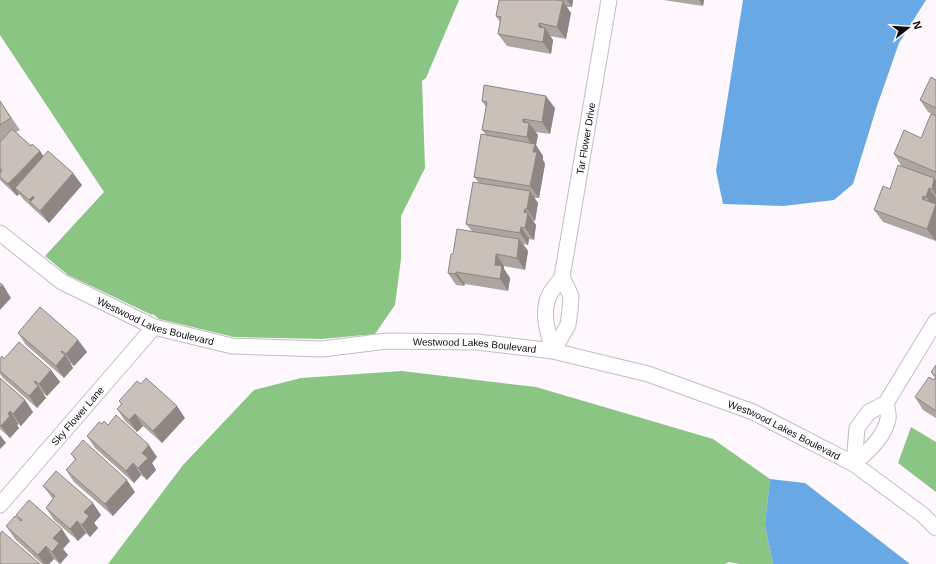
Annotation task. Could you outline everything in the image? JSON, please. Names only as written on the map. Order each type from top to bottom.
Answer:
[{"type":"street","name":"Tar Flower Drive","points":[[553,351],[545,318],[550,293],[562,277],[609,0]]},
{"type":"street","name":"Westwood Lakes Boulevard","points":[[0,233],[62,282],[154,327],[232,346],[322,348],[387,341],[477,342],[553,351],[648,374],[753,412],[854,464],[923,515],[936,528]]},
{"type":"street","points":[[553,351],[568,325],[570,310],[571,296],[562,277]]},
{"type":"street","points":[[854,464],[857,428],[868,412],[886,403],[936,321]]},
{"type":"street","name":"Sky Flower Lane","points":[[0,505],[154,327]]},
{"type":"street","points":[[854,464],[873,446],[883,432],[888,417],[886,403]]},
{"type":"green space","points":[[0,0],[459,0],[426,78],[422,81],[425,168],[401,216],[401,259],[395,305],[375,334],[322,339],[234,337],[159,319],[153,314],[152,315],[68,275],[45,256],[104,192],[0,35]]},
{"type":"green space","points":[[402,371],[536,387],[713,439],[770,479],[765,525],[773,564],[739,564],[729,562],[725,564],[108,564],[183,465],[254,390],[301,378]]},
{"type":"green space","points":[[911,427],[936,442],[936,492],[898,463]]},
{"type":"water","points":[[743,0],[926,0],[899,43],[877,106],[853,184],[834,200],[783,206],[723,204],[716,171]]},
{"type":"water","points":[[770,479],[805,483],[910,564],[773,564],[765,525]]},
{"type":"building","points":[[499,0],[563,1],[557,27],[539,23],[539,27],[545,28],[543,42],[498,34],[501,17],[496,16]]},
{"type":"building","points":[[931,77],[936,80],[936,108],[920,100]]},
{"type":"building","points":[[484,85],[546,96],[542,122],[523,119],[523,122],[529,123],[527,137],[482,130],[487,102],[482,101]]},
{"type":"building","points":[[0,101],[11,118],[0,125]]},
{"type":"building","points":[[931,114],[936,116],[936,172],[894,154],[904,130],[921,138]]},
{"type":"building","points":[[12,129],[31,146],[32,144],[40,151],[8,184],[0,177],[0,173],[2,171],[1,169],[0,170],[0,142]]},
{"type":"building","points":[[481,134],[535,144],[533,152],[537,152],[530,186],[474,177]]},
{"type":"building","points":[[48,151],[73,173],[40,211],[30,202],[34,198],[33,196],[29,200],[15,188]]},
{"type":"building","points":[[898,165],[934,178],[932,189],[929,188],[926,197],[923,196],[922,199],[936,204],[927,229],[874,210],[883,186],[890,189]]},
{"type":"building","points":[[473,182],[530,191],[527,209],[525,209],[524,212],[528,213],[525,228],[521,227],[520,233],[466,224]]},
{"type":"building","points":[[457,229],[519,239],[517,258],[496,254],[495,265],[502,266],[500,279],[456,272],[455,274],[448,273]]},
{"type":"building","points":[[40,307],[78,340],[66,354],[62,351],[61,352],[65,355],[56,366],[18,333]]},
{"type":"building","points":[[19,342],[51,370],[39,384],[35,381],[34,382],[38,386],[29,396],[0,371],[0,359],[2,356],[4,359]]},
{"type":"building","points":[[936,365],[936,376],[931,372]]},
{"type":"building","points":[[929,377],[934,380],[936,377],[936,411],[915,397]]},
{"type":"building","points":[[0,378],[25,400],[13,414],[10,411],[8,414],[10,416],[1,426],[0,425]]},
{"type":"building","points":[[146,378],[177,406],[153,431],[135,414],[129,420],[117,409],[122,404],[119,401],[137,381],[141,384]]},
{"type":"building","points":[[116,415],[149,445],[142,453],[148,458],[138,468],[133,463],[126,471],[87,436],[99,422],[102,424],[104,421],[108,425]]},
{"type":"building","points":[[83,440],[127,480],[105,504],[66,470],[76,459],[71,454]]},
{"type":"building","points":[[56,471],[93,503],[84,512],[89,516],[82,525],[77,521],[70,529],[46,508],[55,496],[43,486]]},
{"type":"building","points":[[29,500],[62,529],[53,538],[59,543],[52,552],[46,546],[38,555],[6,526],[15,516],[21,521],[22,520],[16,515]]},
{"type":"building","points":[[2,531],[40,564],[0,564],[0,534]]}]
